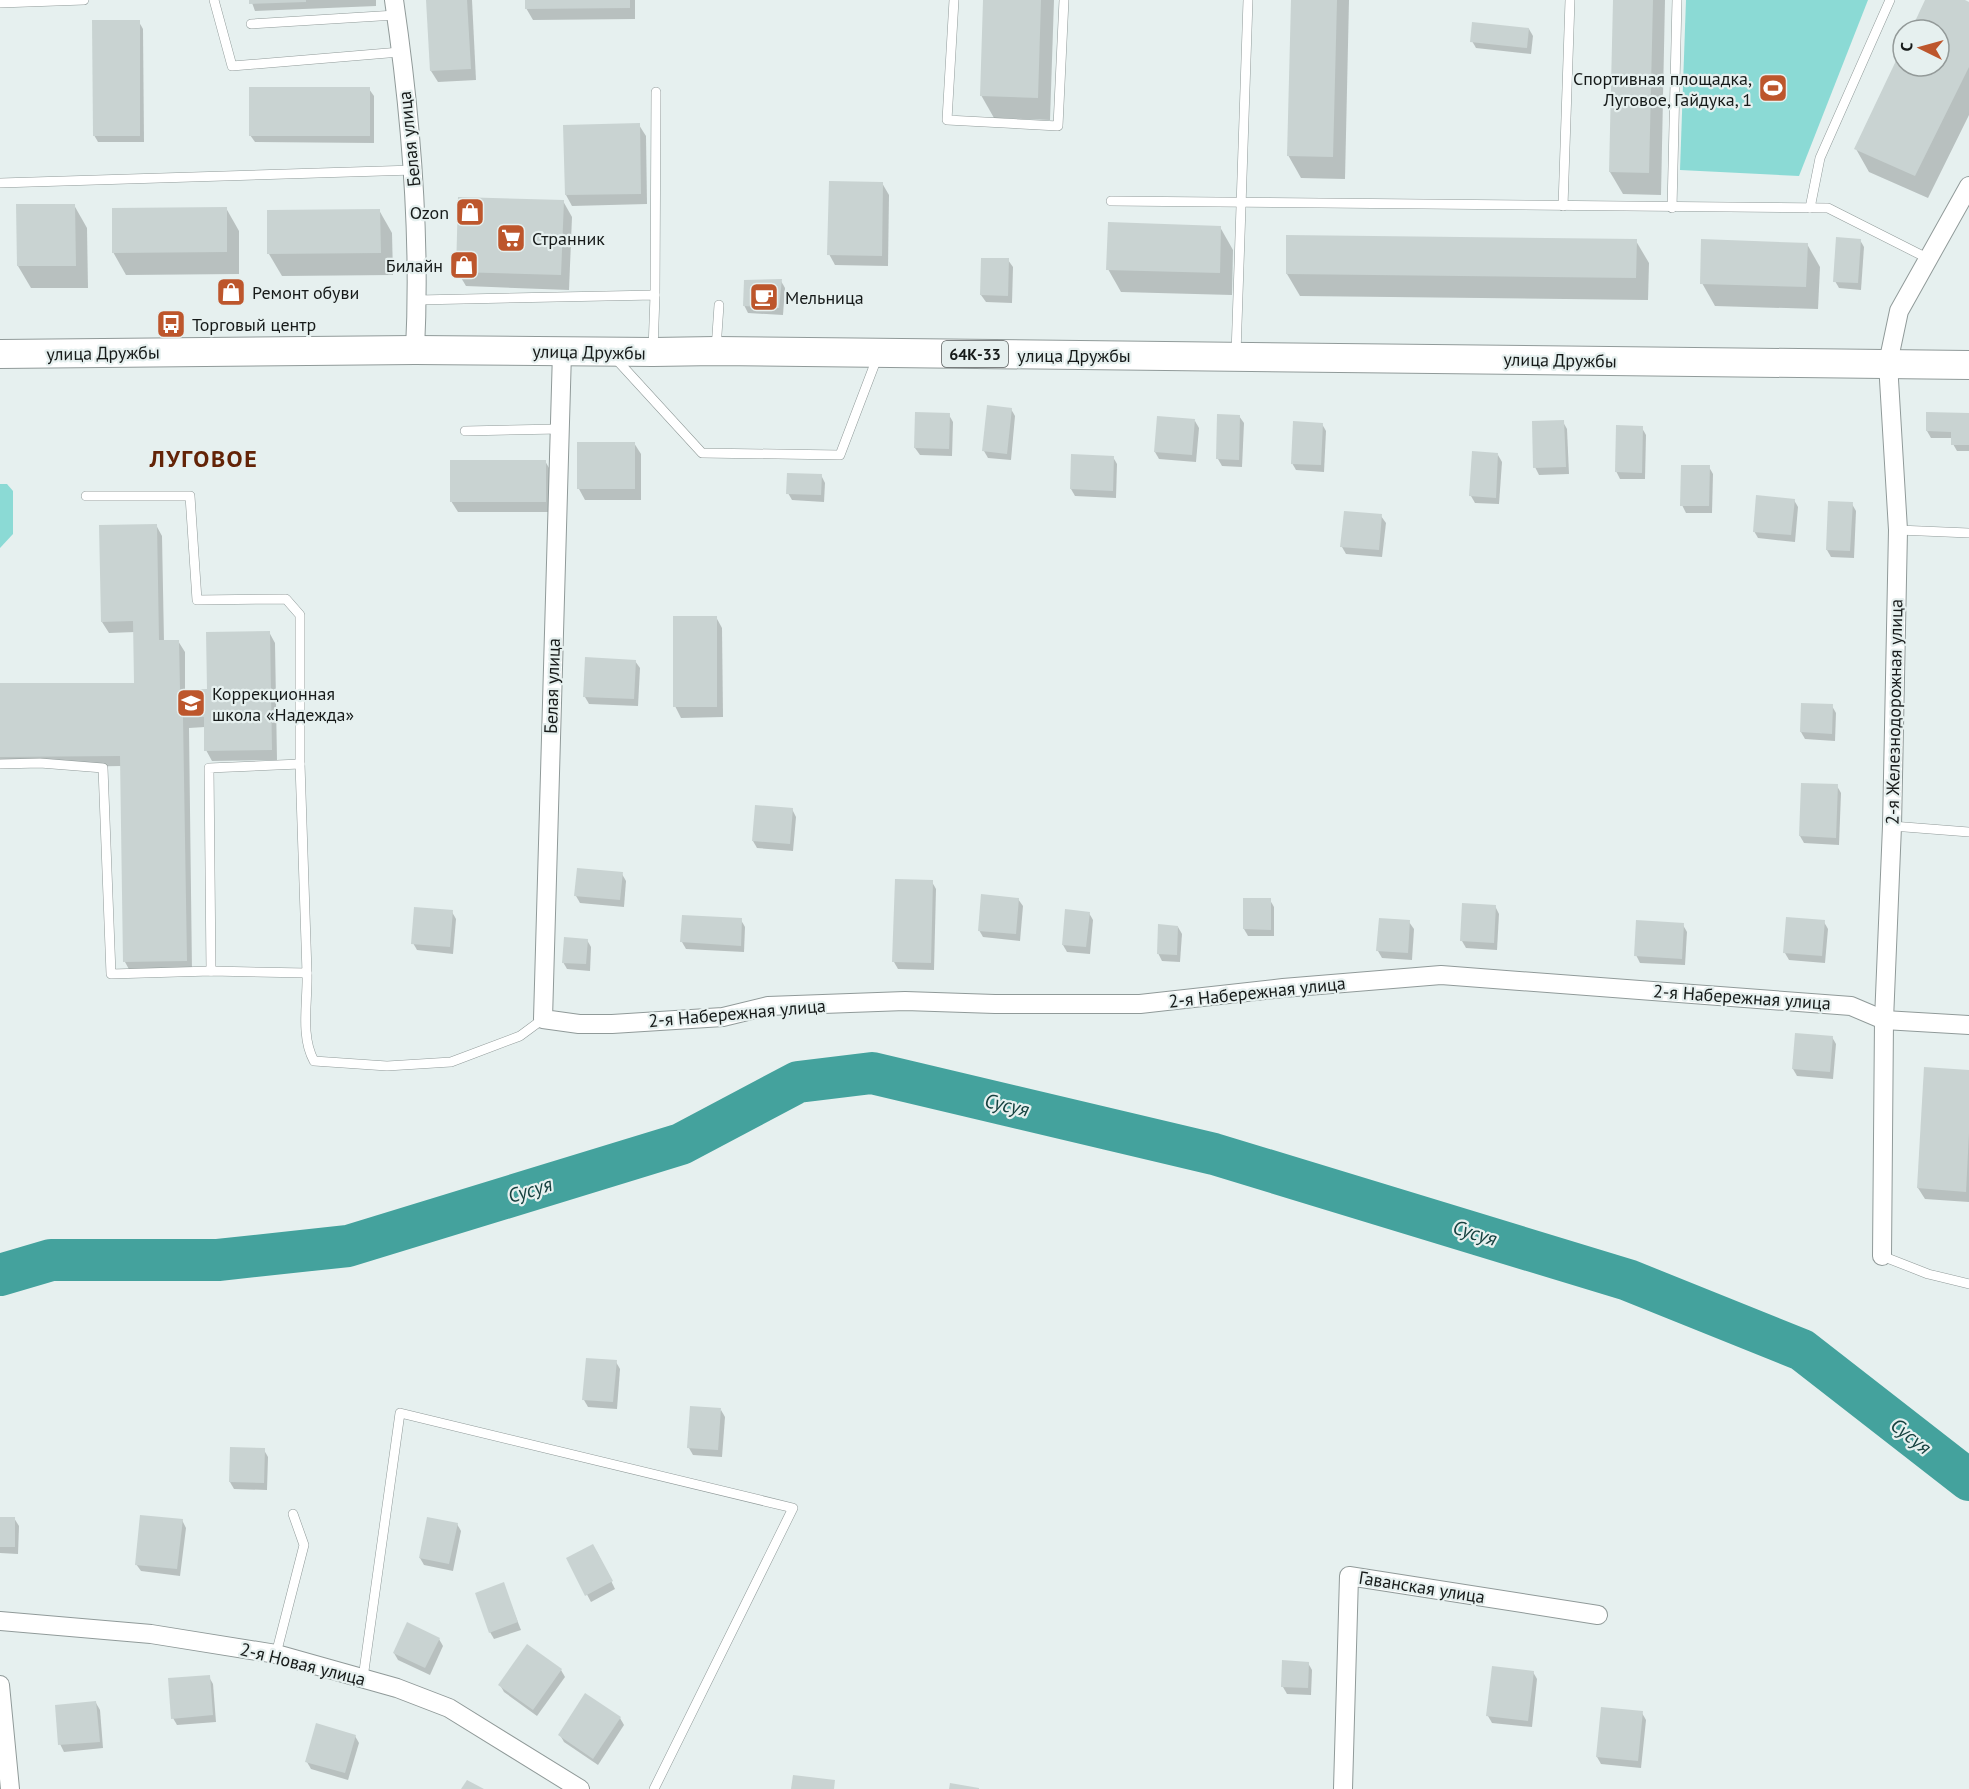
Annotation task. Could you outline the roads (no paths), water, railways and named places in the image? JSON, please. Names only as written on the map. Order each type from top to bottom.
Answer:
[{"type":"main road","name":"улица Дружбы","points":[[0,354],[415,350],[716,351],[1969,365]]},
{"type":"street","name":"Белая улица","points":[[395,8],[414,170],[418,300],[415,350]]},
{"type":"street","name":"2-я Железнодорожная улица","points":[[1882,1256],[1884,1020],[1892,826],[1898,530],[1888,363],[1899,311],[1969,186]]},
{"type":"street","name":"Белая улица","points":[[543,1019],[562,352]]},
{"type":"street","name":"2-я Набережная улица","points":[[543,1019],[579,1024],[612,1024],[723,1017],[768,1006],[905,1001],[995,1004],[1140,1004],[1283,988],[1441,975],[1851,1005],[1884,1020],[1969,1025]]},
{"type":"street","name":"Гаванская улица","points":[[1343,1789],[1350,1576],[1598,1615]]},
{"type":"street","name":"2-я Новая улица","points":[[0,1621],[152,1634],[276,1654],[363,1678],[449,1708],[580,1789]]},
{"type":"street","points":[[0,1685],[10,1789]]},
{"type":"lane","points":[[0,3],[84,0]]},
{"type":"lane","points":[[214,0],[232,66],[400,52]]},
{"type":"lane","points":[[954,0],[947,120],[1058,126],[1064,0]]},
{"type":"lane","points":[[1236,356],[1248,0]]},
{"type":"lane","points":[[1563,207],[1570,0]]},
{"type":"lane","points":[[1672,207],[1677,0]]},
{"type":"lane","points":[[1810,208],[1820,159],[1890,0]]},
{"type":"lane","points":[[251,24],[395,8]]},
{"type":"lane","points":[[653,352],[656,92]]},
{"type":"lane","points":[[0,183],[414,170]]},
{"type":"lane","points":[[1111,201],[1828,208],[1929,258]]},
{"type":"lane","points":[[418,300],[655,296]]},
{"type":"lane","points":[[716,351],[719,305]]},
{"type":"lane","points":[[610,352],[702,453],[840,456],[879,354]]},
{"type":"lane","points":[[465,431],[559,429]]},
{"type":"lane","points":[[86,496],[190,496],[197,600],[286,599],[300,615],[300,764],[307,973],[306,1017],[309,1051],[314,1061],[387,1066],[451,1062],[520,1036],[543,1019]]},
{"type":"lane","points":[[1898,530],[1969,533]]},
{"type":"lane","points":[[0,764],[40,763],[103,768],[111,974],[211,971],[307,973]]},
{"type":"lane","points":[[211,971],[209,768],[300,764]]},
{"type":"lane","points":[[1892,826],[1969,832]]},
{"type":"lane","points":[[1882,1256],[1928,1274],[1969,1284]]},
{"type":"lane","points":[[363,1678],[400,1413],[794,1508],[654,1789]]},
{"type":"lane","points":[[276,1654],[304,1545],[293,1514]]},
{"type":"waterway","name":"Сусуя","points":[[0,1275],[51,1260],[218,1260],[348,1246],[681,1144],[798,1082],[872,1073],[1214,1154],[1628,1280],[1802,1350],[1969,1480]]},
{"type":"place","name":"Спортивная площадка, Луговое, Гайдука, 1","points":[[1773,88]]},
{"type":"place","name":"Ozon","points":[[470,212]]},
{"type":"place","name":"Странник","points":[[511,238]]},
{"type":"place","name":"Билайн","points":[[464,265]]},
{"type":"place","name":"Ремонт обуви","points":[[231,292]]},
{"type":"place","name":"Мельница","points":[[764,297]]},
{"type":"place","name":"Торговый центр","points":[[171,324]]},
{"type":"place","name":"Коррекционная школа «Надежда»","points":[[191,703]]},
{"type":"district","name":"ЛУГОВОЕ","points":[[204,458]]}]
